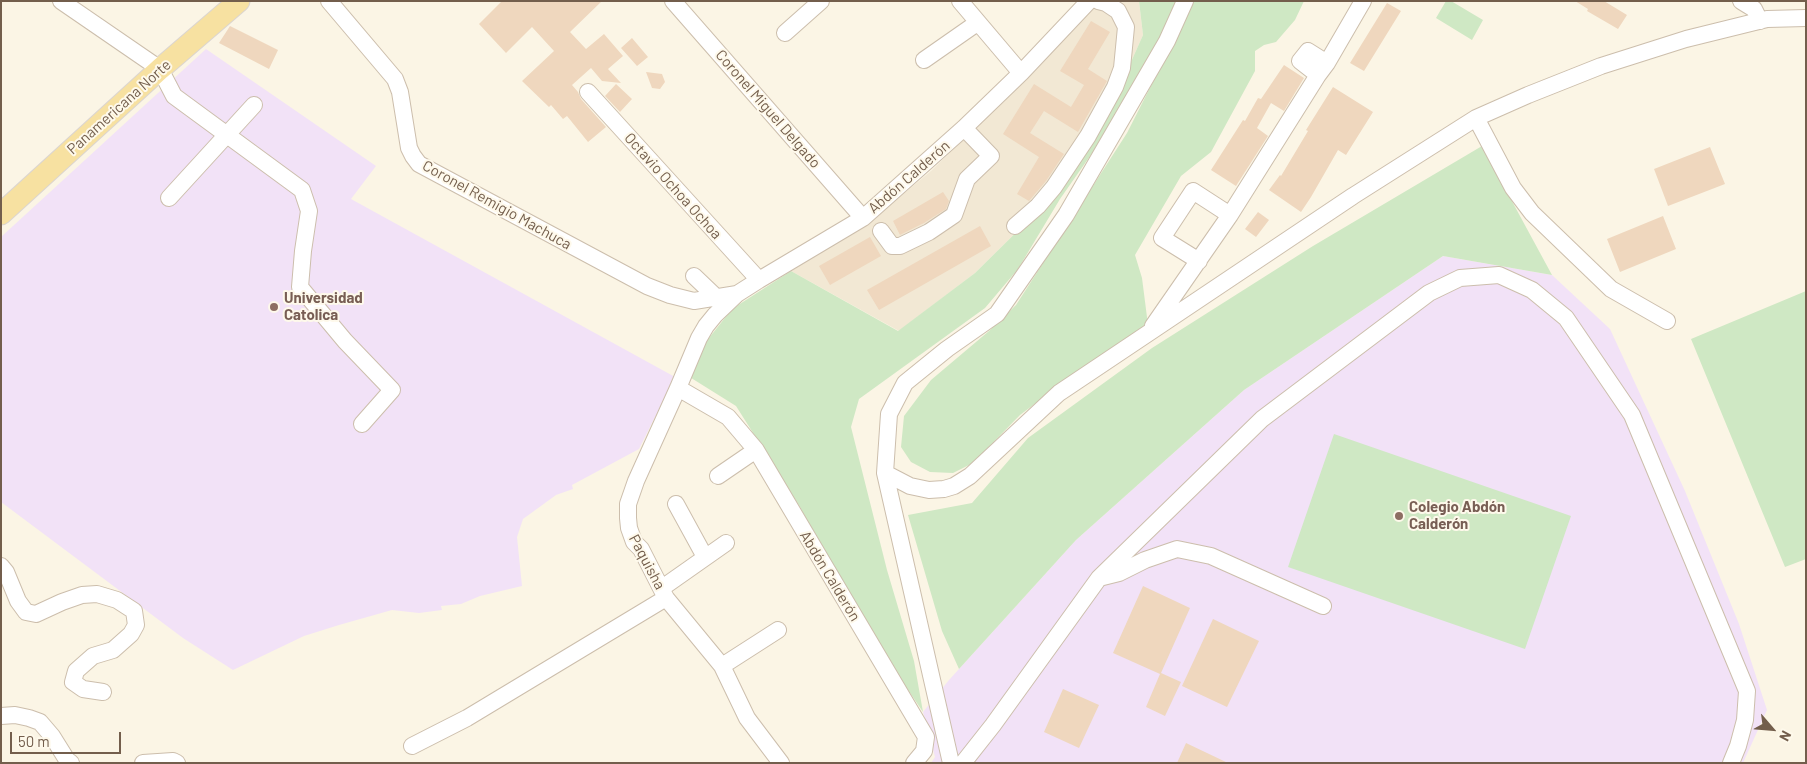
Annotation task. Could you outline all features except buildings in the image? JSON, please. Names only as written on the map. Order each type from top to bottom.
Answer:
[{"type":"main road","name":"Panamericana Norte","points":[[1,214],[160,68],[239,1]]},
{"type":"street","points":[[61,1],[160,68],[174,96],[302,190],[309,211],[300,287],[345,341],[392,390],[362,424]]},
{"type":"street","name":"Coronel Remigio Machuca","points":[[329,1],[395,79],[400,92],[409,148],[419,164],[646,286],[694,301]]},
{"type":"street","name":"Coronel Miguel Delgado","points":[[673,1],[863,218]]},
{"type":"street","points":[[785,33],[821,1]]},
{"type":"street","points":[[960,1],[1021,73]]},
{"type":"street","name":"Abdón Calderón","points":[[694,301],[738,294],[863,218],[964,128],[1021,73],[1089,1]]},
{"type":"street","points":[[1016,226],[1038,206],[1060,180],[1088,136],[1115,87],[1122,68],[1126,27],[1118,12],[1106,3],[1098,1]]},
{"type":"street","points":[[951,763],[885,473],[889,414],[905,383],[947,349],[998,314],[1066,215],[1167,41],[1185,1]]},
{"type":"street","points":[[1146,336],[1230,215],[1323,69],[1363,1]]},
{"type":"street","points":[[1741,1],[1754,9],[1760,21]]},
{"type":"street","points":[[885,473],[910,486],[929,490],[944,490],[954,486],[970,476],[1059,392],[1146,336],[1353,196],[1476,118],[1601,66],[1686,39],[1760,21],[1806,18]]},
{"type":"street","points":[[924,60],[977,23]]},
{"type":"street","name":"Octavio Ochoa Ochoa","points":[[588,92],[759,280]]},
{"type":"street","points":[[169,198],[254,105]]},
{"type":"street","points":[[1476,118],[1513,188],[1532,213],[1611,289],[1667,321]]},
{"type":"street","points":[[881,230],[892,246],[900,246],[929,232],[954,215],[967,179],[990,156],[964,128]]},
{"type":"street","points":[[1199,262],[1162,238],[1193,191],[1230,215]]},
{"type":"street","points":[[963,763],[1099,578],[1262,419],[1428,293],[1460,278],[1499,275],[1532,290],[1566,318],[1632,415],[1747,691],[1745,720],[1731,763]]},
{"type":"street","points":[[694,276],[717,298]]},
{"type":"street","name":"Paquisha","points":[[738,294],[706,326],[636,481],[628,504],[629,528],[634,542],[641,549],[664,593],[722,666],[747,718],[781,763]]},
{"type":"street","name":"Abdón Calderón","points":[[678,388],[728,417],[756,450],[926,737],[924,751],[914,763]]},
{"type":"street","points":[[718,476],[756,450]]},
{"type":"street","points":[[676,504],[705,557]]},
{"type":"street","points":[[412,746],[466,718],[664,593],[705,557],[726,542]]},
{"type":"street","points":[[1099,578],[1119,573],[1146,560],[1177,549],[1211,556],[1323,606]]},
{"type":"street","points":[[1,566],[6,572],[18,601],[26,612],[36,614],[82,595],[97,594],[117,600],[134,611],[136,625],[132,634],[113,650],[93,656],[76,671],[72,682],[83,689],[102,692]]},
{"type":"street","points":[[722,666],[778,630]]},
{"type":"street","points":[[1,716],[15,715],[40,722],[70,763]]},
{"type":"street","points":[[143,763],[173,761],[177,763]]},
{"type":"shaded area","points":[[1098,1],[1139,1],[1143,35],[1106,118],[1057,192],[975,273],[899,331],[791,271],[871,221],[931,171]]},
{"type":"shaded area","name":"Universidad Catolica","points":[[206,49],[376,166],[351,199],[675,377],[639,449],[572,485],[573,489],[556,495],[523,519],[517,537],[522,586],[480,596],[461,604],[441,606],[442,610],[419,613],[392,610],[339,625],[304,636],[233,670],[183,638],[1,502],[1,237]]},
{"type":"shaded area","name":"Colegio Abdón Calderón","points":[[1443,256],[1552,275],[1610,329],[1685,491],[1739,624],[1767,710],[1743,763],[931,763],[935,757],[923,712],[949,680],[1076,540],[1244,390]]},
{"type":"green space","points":[[1139,1],[1177,1],[1148,64],[1095,149],[1060,199],[1018,269],[985,308],[859,399],[851,427],[887,570],[914,661],[923,712],[856,613],[800,507],[736,406],[688,376],[701,348],[732,309],[791,271],[898,331],[975,273],[1057,192],[1106,118],[1143,35]]},
{"type":"green space","points":[[1194,1],[1304,1],[1295,20],[1276,42],[1264,45],[1255,51],[1255,71],[1211,152],[1181,176],[1135,255],[1142,278],[1148,325],[1057,387],[1020,415],[973,463],[953,473],[930,472],[911,462],[901,447],[904,416],[931,380],[989,331],[1016,305],[1127,133]]},
{"type":"green space","points":[[1446,1],[1451,1],[1483,20],[1472,40],[1436,18]]},
{"type":"green space","points":[[1482,146],[1552,275],[1443,256],[1244,390],[1076,540],[959,669],[942,631],[908,515],[972,503],[1028,438],[1152,348],[1313,246]]},
{"type":"green space","points":[[1806,291],[1806,559],[1785,567],[1691,339]]},
{"type":"green space","points":[[1334,434],[1571,516],[1525,649],[1288,567]]},
{"type":"place","name":"Universidad Catolica","points":[[274,307]]},
{"type":"place","name":"Colegio Abdón Calderón","points":[[1399,516]]}]
